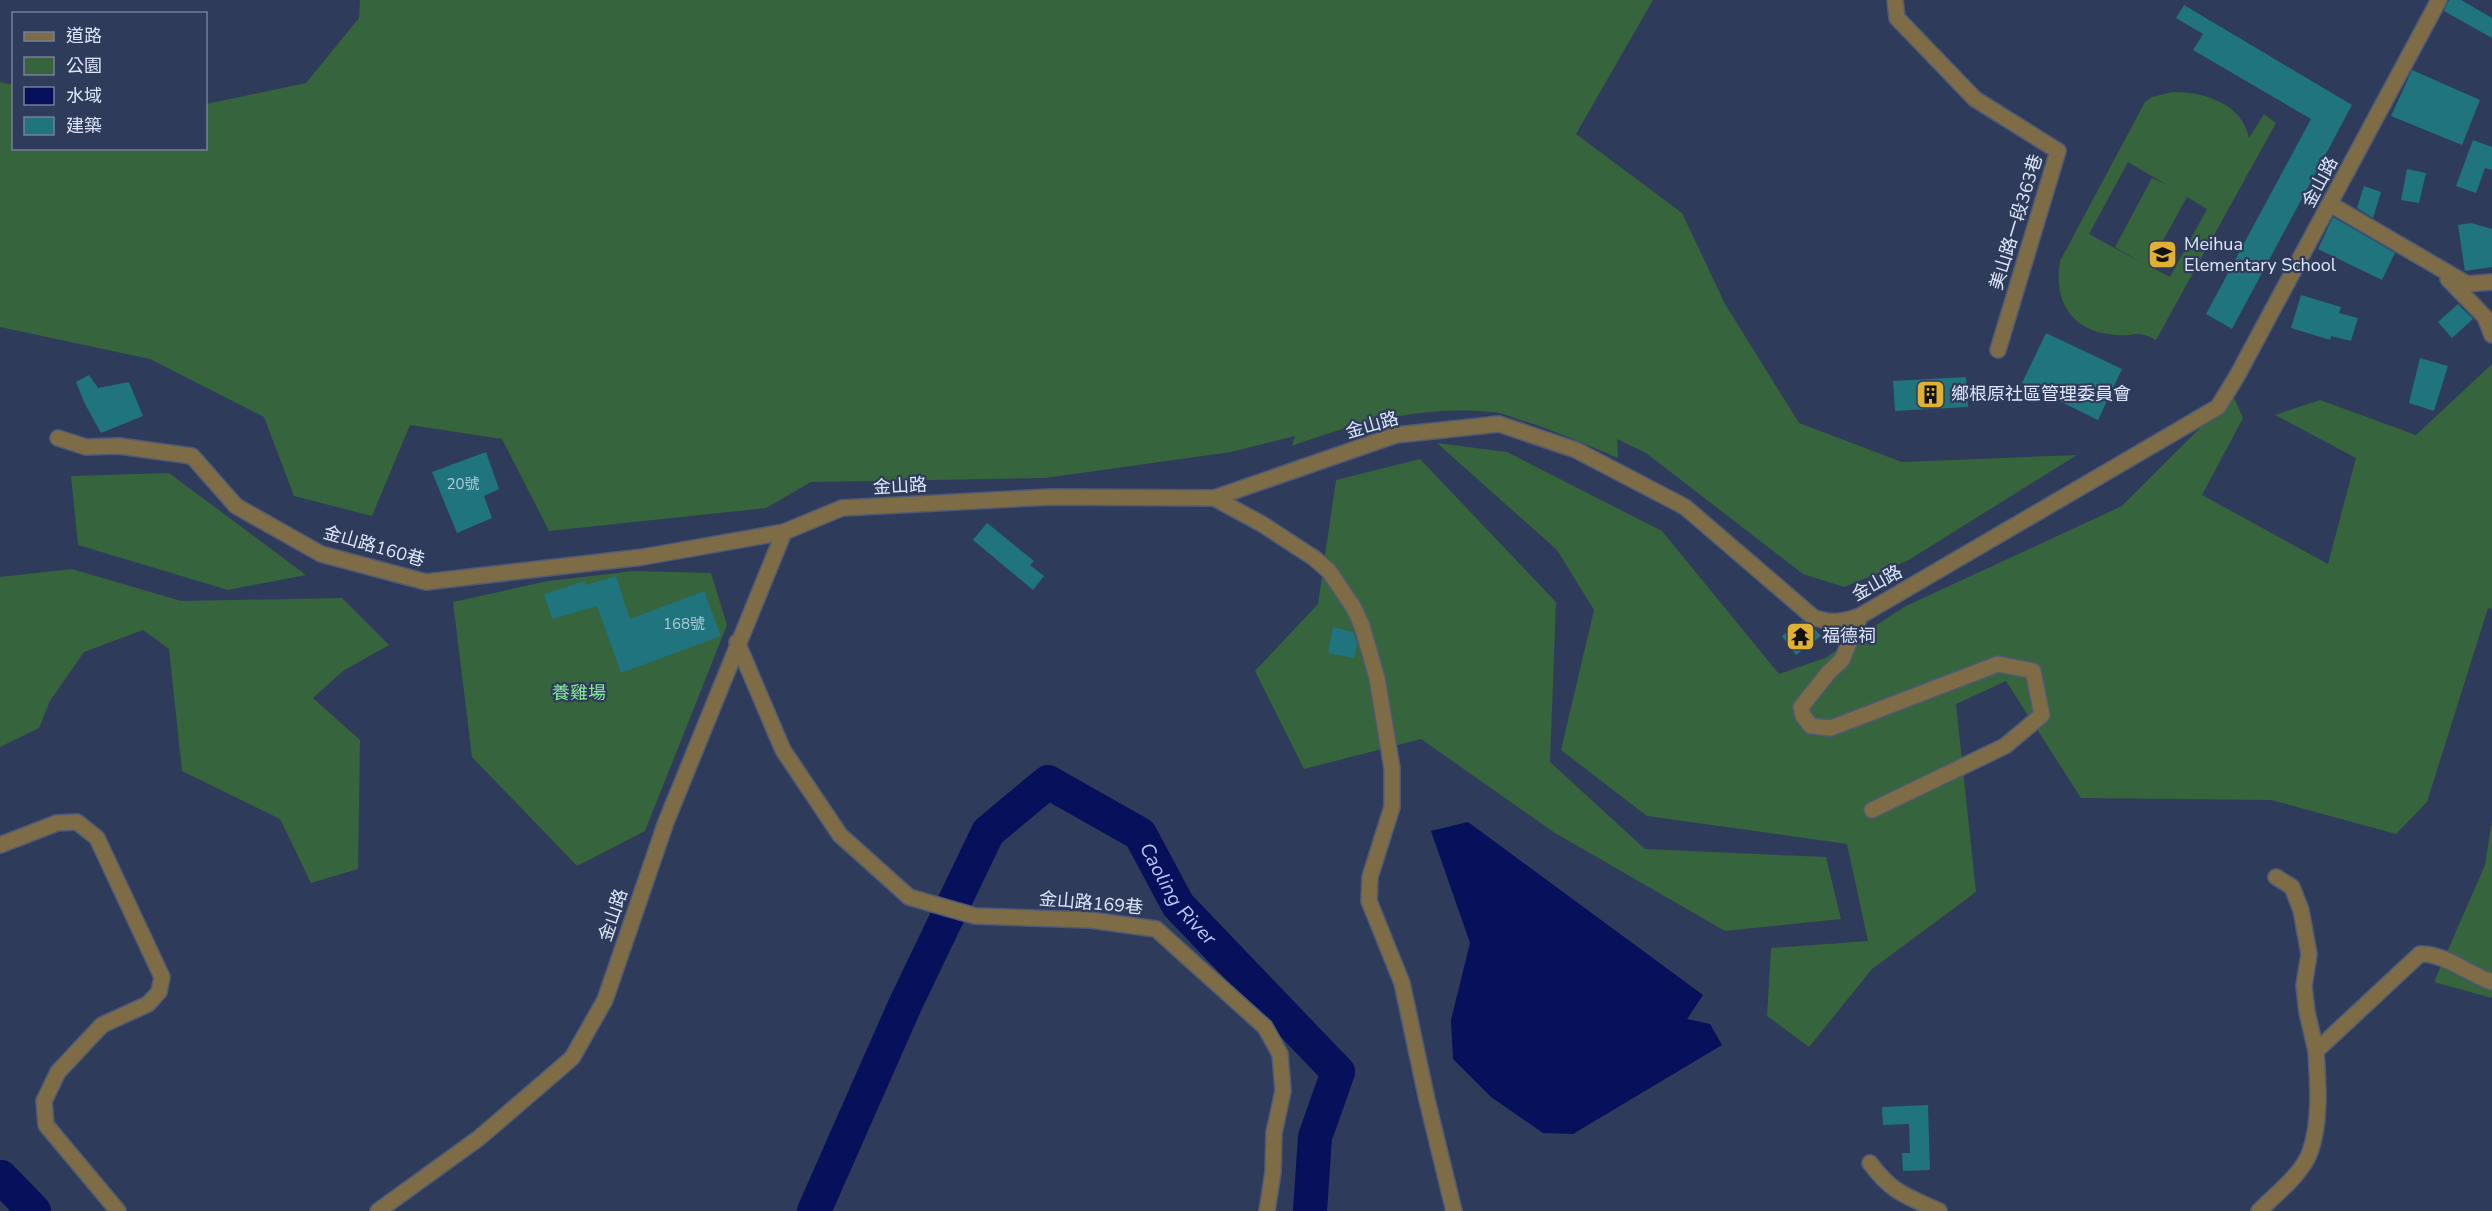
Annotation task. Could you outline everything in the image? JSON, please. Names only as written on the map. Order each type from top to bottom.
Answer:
[{"type":"street","name":"美山路一段363巷","points":[[1895,0],[1897,18],[1976,99],[2058,151],[1998,350]]},
{"type":"street","name":"金山路","points":[[378,1211],[479,1138],[572,1058],[605,1000],[666,822],[737,642],[784,532],[842,508],[1051,497],[1214,498],[1396,435],[1499,424],[1576,450],[1685,507],[1812,617],[1828,623],[1844,622],[1860,616],[2218,407],[2237,376],[2439,0]]},
{"type":"street","points":[[2330,204],[2467,284],[2492,282]]},
{"type":"street","points":[[2438,269],[2485,317],[2492,335]]},
{"type":"street","name":"金山路160巷","points":[[58,438],[86,447],[119,446],[192,456],[236,506],[321,554],[426,582],[643,557],[784,532]]},
{"type":"street","points":[[1214,498],[1262,524],[1314,558],[1333,578],[1354,608],[1362,626],[1377,678],[1392,768],[1392,807],[1370,877],[1369,901],[1402,983],[1426,1100],[1454,1211]]},
{"type":"street","points":[[1860,616],[1842,660],[1829,672],[1801,707],[1803,716],[1811,726],[1831,728],[1998,664],[2033,671],[2042,715],[2005,746],[1872,810]]},
{"type":"street","name":"金山路169巷","points":[[737,642],[783,750],[840,835],[909,897],[975,916],[1090,920],[1156,929],[1265,1027],[1280,1054],[1283,1090],[1274,1133],[1273,1172],[1267,1211]]},
{"type":"street","points":[[0,845],[57,823],[77,822],[97,838],[162,977],[159,992],[148,1004],[102,1025],[58,1072],[44,1101],[46,1125],[118,1211]]},
{"type":"street","points":[[2259,1211],[2293,1178],[2310,1153],[2319,1096],[2316,1051],[2304,986],[2309,954],[2301,910],[2292,887],[2276,877]]},
{"type":"street","points":[[2316,1051],[2420,954],[2431,954],[2476,977],[2492,982]]},
{"type":"street","points":[[1870,1163],[1893,1189],[1906,1198],[1939,1211]]},
{"type":"green space","points":[[360,0],[1653,0],[1576,134],[1682,213],[1725,304],[1799,423],[1902,462],[2077,455],[1907,561],[1844,587],[1803,574],[1646,453],[1617,439],[1618,458],[1504,414],[1468,410],[1391,417],[1316,437],[1292,446],[1295,436],[1231,452],[1045,478],[811,482],[766,508],[549,531],[502,439],[410,425],[372,516],[294,496],[264,417],[150,359],[0,327],[0,82],[12,85],[12,150],[207,150],[207,104],[306,83],[359,18]]},
{"type":"green space","points":[[2173,92],[2209,97],[2230,108],[2239,116],[2249,138],[2264,114],[2276,123],[2156,340],[2139,334],[2101,333],[2077,321],[2063,302],[2059,276],[2060,261],[2145,102],[2152,97]],"holes":[[[2128,162],[2167,185],[2152,178],[2115,247],[2142,263],[2089,234]],[[2187,197],[2207,209],[2170,277],[2149,266]]]},
{"type":"green space","points":[[2492,364],[2492,609],[2488,608],[2427,802],[2396,834],[2271,800],[2081,798],[2006,681],[1956,704],[1976,892],[1872,969],[1809,1047],[1767,1016],[1771,948],[1868,941],[1847,844],[1647,816],[1561,750],[1594,610],[1557,550],[1437,443],[1507,452],[1662,531],[1779,674],[1825,658],[1906,606],[2122,506],[2199,429],[2234,398],[2243,418],[2202,495],[2328,564],[2356,458],[2275,415],[2320,400],[2416,435]]},
{"type":"green space","points":[[1420,459],[1556,602],[1550,762],[1645,849],[1826,857],[1841,919],[1725,931],[1555,833],[1421,739],[1304,769],[1255,671],[1318,604],[1336,480]]},
{"type":"green space","points":[[169,473],[306,575],[228,590],[78,545],[71,476]]},
{"type":"green space","points":[[72,569],[181,601],[342,598],[389,645],[343,671],[313,698],[360,740],[358,869],[311,883],[280,819],[182,771],[169,649],[143,630],[84,652],[50,701],[39,728],[0,747],[0,577]]},
{"type":"green space","name":"養雞場","points":[[634,571],[711,573],[727,625],[645,831],[577,866],[472,757],[453,602],[548,581]]},
{"type":"green space","points":[[2492,820],[2492,998],[2434,982],[2485,865]]},
{"type":"water","points":[[1468,822],[1703,995],[1687,1019],[1710,1024],[1722,1045],[1573,1134],[1543,1133],[1491,1097],[1453,1059],[1451,1020],[1470,943],[1431,831]]},
{"type":"building","points":[[2449,0],[2461,0],[2492,18],[2492,38],[2444,11]]},
{"type":"building","points":[[2184,5],[2352,105],[2232,329],[2206,314],[2311,119],[2193,50],[2203,34],[2176,18]]},
{"type":"building","points":[[2412,70],[2480,100],[2462,145],[2391,116]]},
{"type":"building","points":[[2473,140],[2492,147],[2492,170],[2485,168],[2476,193],[2456,186]]},
{"type":"building","points":[[2407,169],[2426,173],[2419,203],[2401,200]]},
{"type":"building","points":[[2364,186],[2381,192],[2373,218],[2357,208]]},
{"type":"building","points":[[2333,217],[2395,253],[2382,280],[2318,249]]},
{"type":"building","points":[[2471,223],[2492,229],[2492,267],[2465,271],[2458,225]]},
{"type":"building","points":[[2301,295],[2341,307],[2339,313],[2358,318],[2351,341],[2331,336],[2330,340],[2291,328]]},
{"type":"building","points":[[2458,304],[2473,319],[2452,338],[2438,322]]},
{"type":"building","points":[[2046,333],[2122,369],[2098,420],[2022,383]]},
{"type":"building","points":[[2420,358],[2448,366],[2434,411],[2409,403]]},
{"type":"building","points":[[89,375],[98,388],[129,382],[143,416],[101,433],[76,382]]},
{"type":"building","name":"鄉根原社區管理委員會","points":[[1966,377],[1968,407],[1895,411],[1893,381]]},
{"type":"building","points":[[486,452],[499,489],[484,496],[492,518],[457,533],[432,472]]},
{"type":"building","points":[[987,523],[1034,561],[1030,565],[1044,576],[1033,590],[973,540]]},
{"type":"building","points":[[616,576],[630,619],[704,591],[721,636],[621,673],[597,606],[552,619],[544,594],[585,581],[586,585]]},
{"type":"building","name":"福德祠","points":[[1802,621],[1814,628],[1821,636],[1796,655],[1782,636]]},
{"type":"building","points":[[1333,627],[1353,632],[1357,644],[1354,658],[1328,653]]},
{"type":"building","points":[[1928,1105],[1930,1170],[1903,1171],[1902,1153],[1910,1153],[1909,1124],[1883,1125],[1882,1107]]},
{"type":"waterway","name":"Caoling River","points":[[814,1211],[905,1005],[988,832],[1048,782],[1140,834],[1178,905],[1338,1072],[1315,1137],[1310,1211]]},
{"type":"waterway","name":"Caoling River","points":[[0,1178],[34,1211]]},
{"type":"place","name":"Meihua Elementary School","points":[[2163,254]]},
{"type":"place","name":"鄉根原社區管理委員會","points":[[1930,394]]},
{"type":"place","name":"福德祠","points":[[1801,636]]}]
